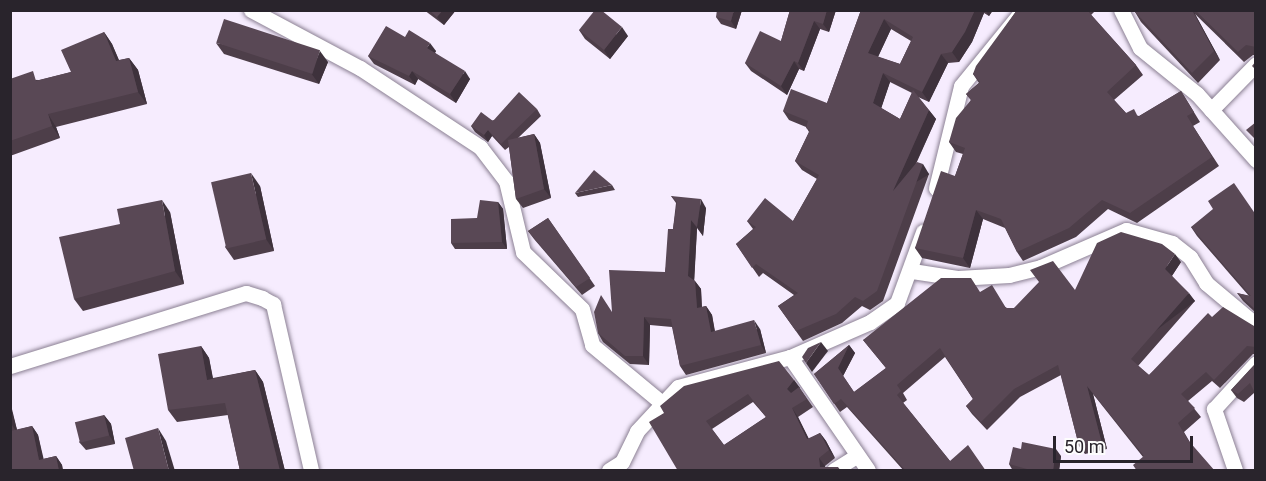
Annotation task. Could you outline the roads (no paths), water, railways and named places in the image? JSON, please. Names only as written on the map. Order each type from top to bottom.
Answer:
[{"type":"street","points":[[251,10],[360,68],[480,147],[506,181],[523,252],[582,309],[592,345],[663,404]]},
{"type":"street","points":[[609,471],[622,462],[637,431],[678,387],[790,357],[870,322],[897,303],[912,271],[930,210],[961,86],[1023,10]]},
{"type":"street","points":[[1121,10],[1140,48],[1211,110],[1256,160]]},
{"type":"street","points":[[1211,110],[1256,64]]},
{"type":"street","points":[[912,271],[958,278],[1009,275],[1041,267],[1126,230],[1172,243],[1206,283],[1256,325]]},
{"type":"street","points":[[12,361],[246,293],[262,298],[273,304],[311,471]]},
{"type":"street","points":[[790,357],[855,457],[868,471]]},
{"type":"street","points":[[1235,471],[1214,409],[1256,363]]},
{"type":"street","points":[[834,471],[855,457]]}]
